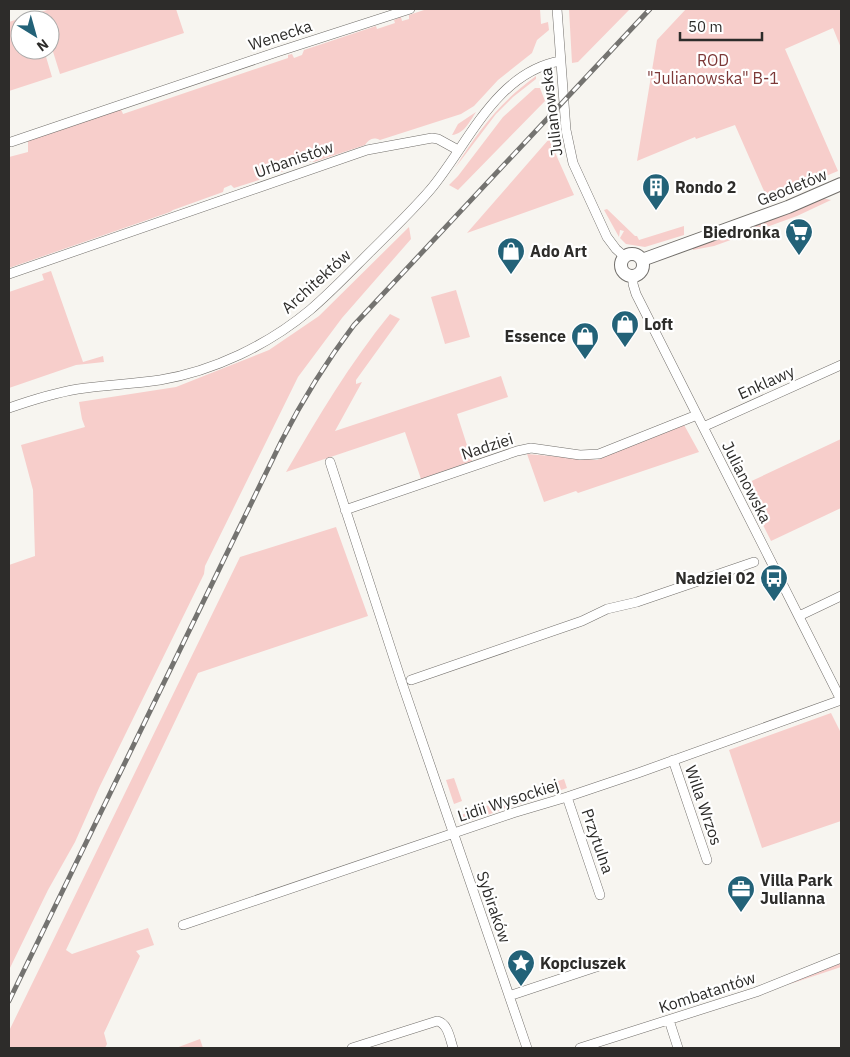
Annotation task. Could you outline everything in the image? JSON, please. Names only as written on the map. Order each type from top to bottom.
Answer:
[{"type":"street","name":"Wenecka","points":[[11,142],[410,9]]},
{"type":"street","name":"Julianowska","points":[[557,9],[566,130],[573,163],[607,237],[624,257]]},
{"type":"street","points":[[458,150],[486,112],[513,84],[534,69],[560,61]]},
{"type":"street","name":"Urbanistów","points":[[9,274],[367,150],[432,138],[438,139],[458,150]]},
{"type":"street","name":"Architektów","points":[[9,408],[60,393],[186,374],[219,363],[255,347],[303,315],[340,282],[430,190],[458,150]]},
{"type":"street","name":"Geodetów","points":[[642,260],[788,207],[841,184]]},
{"type":"street","points":[[634,254],[642,260],[642,270],[634,275],[627,274],[622,270],[621,263],[624,257],[634,254]]},
{"type":"street","name":"Julianowska","points":[[634,275],[633,284],[636,294],[841,700]]},
{"type":"street","name":"Enklawy","points":[[703,427],[841,365]]},
{"type":"street","name":"Nadziei","points":[[345,510],[517,451],[531,448],[580,455],[599,454],[697,415]]},
{"type":"street","points":[[330,462],[453,833]]},
{"type":"street","points":[[411,680],[582,621],[607,609],[637,602],[754,562]]},
{"type":"street","points":[[799,616],[841,596]]},
{"type":"street","name":"Lidii Wysockiej","points":[[183,925],[513,812],[567,797],[841,700]]},
{"type":"street","name":"Willa Wrzos","points":[[673,760],[707,860]]},
{"type":"street","name":"Przytulna","points":[[567,797],[600,895]]},
{"type":"street","name":"Sybiraków","points":[[453,833],[527,1048]]},
{"type":"street","name":"Kombatantów","points":[[580,1048],[756,992],[841,958]]},
{"type":"street","points":[[509,996],[608,963]]},
{"type":"street","points":[[668,1020],[678,1048]]},
{"type":"street","points":[[352,1048],[437,1021],[445,1026],[453,1048]]},
{"type":"green space","points":[[176,9],[184,33],[60,74],[56,60],[60,60],[60,10],[47,10]]},
{"type":"green space","points":[[427,9],[540,9],[541,24],[548,22],[549,30],[537,40],[532,53],[498,80],[474,106],[461,114],[380,140],[371,139],[365,145],[278,173],[273,171],[262,175],[259,180],[234,188],[231,185],[224,188],[223,192],[170,212],[9,268],[9,157],[28,152],[28,141],[30,138],[120,107],[123,114],[288,58],[288,55],[292,54],[294,58],[302,55],[304,50],[376,26],[377,29],[395,23],[394,20],[401,17],[402,21],[409,19],[409,15]]},
{"type":"green space","points":[[569,9],[630,9],[578,62],[572,63]]},
{"type":"green space","name":"ROD \"Julianowska\" B-1","points":[[686,9],[841,9],[841,48],[833,28],[785,49],[838,171],[768,200],[735,125],[696,139],[695,137],[637,161],[657,40]]},
{"type":"green space","points":[[9,22],[10,60],[47,60],[52,77],[9,91]]},
{"type":"green space","points":[[536,76],[536,79],[513,97],[496,114],[455,168],[491,118],[511,96]]},
{"type":"green space","points":[[535,88],[540,88],[545,101],[458,190],[449,185],[503,117]]},
{"type":"green space","points":[[476,112],[463,130],[452,135],[458,124]]},
{"type":"green space","points":[[549,139],[574,195],[467,233]]},
{"type":"green space","points":[[822,198],[831,200],[797,216],[714,246],[693,250],[693,246]]},
{"type":"green space","points":[[607,209],[639,240],[684,226],[684,235],[645,247],[626,244],[620,238],[624,231],[620,230],[619,237],[604,210]]},
{"type":"green space","points":[[409,227],[411,239],[342,318],[298,377],[205,566],[204,574],[99,788],[75,842],[48,890],[9,970],[9,565],[35,556],[33,490],[21,445],[85,427],[79,402],[176,387],[269,350],[319,316]]},
{"type":"green space","points":[[51,271],[83,362],[103,356],[104,362],[76,365],[9,388],[9,292],[44,280],[42,274]]},
{"type":"green space","points":[[456,290],[470,337],[445,344],[431,297]]},
{"type":"green space","points":[[390,314],[400,319],[356,380],[356,384],[362,382],[335,431],[501,376],[508,397],[457,414],[472,461],[421,479],[405,432],[286,472],[348,371]]},
{"type":"green space","points":[[683,423],[699,452],[578,493],[576,491],[544,502],[527,454],[597,460]]},
{"type":"green space","points":[[841,439],[841,508],[771,541],[743,485]]},
{"type":"green space","points":[[336,527],[368,616],[198,673],[66,950],[72,954],[148,928],[154,945],[136,951],[140,956],[104,1033],[107,1044],[105,1048],[9,1048],[9,1031],[240,557]]},
{"type":"green space","points":[[831,713],[841,733],[841,821],[762,848],[729,750]]},
{"type":"green space","points":[[454,778],[462,801],[454,804],[446,780]]},
{"type":"green space","points":[[564,779],[567,788],[469,821],[460,821],[458,816]]},
{"type":"green space","points":[[841,963],[841,967],[787,985]]},
{"type":"green space","points":[[200,1039],[203,1048],[176,1048]]},
{"type":"railway","points":[[9,1001],[282,440],[324,367],[354,325],[650,9]]},
{"type":"place","name":"Rondo 2","points":[[656,211]]},
{"type":"place","name":"Biedronka","points":[[799,256]]},
{"type":"place","name":"Ado Art","points":[[511,275]]},
{"type":"place","name":"Loft","points":[[625,348]]},
{"type":"place","name":"Essence","points":[[585,360]]},
{"type":"place","name":"Nadziei 02","points":[[774,602]]},
{"type":"place","name":"Villa Park Julianna","points":[[741,913]]},
{"type":"place","name":"Kopciuszek","points":[[521,987]]}]
